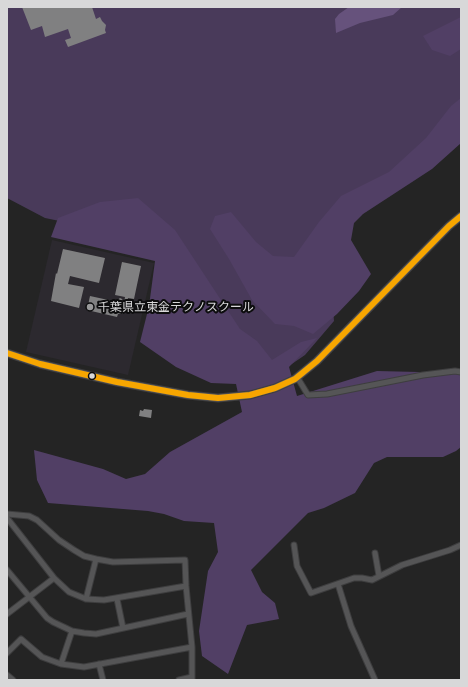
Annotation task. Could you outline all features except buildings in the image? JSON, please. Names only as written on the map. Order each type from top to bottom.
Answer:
[{"type":"main road","points":[[7,353],[40,364],[117,382],[188,395],[218,398],[250,395],[276,388],[297,377],[338,342],[461,216]]},
{"type":"street","points":[[297,377],[308,395],[326,394],[423,375],[455,371],[461,372]]},
{"type":"street","points":[[7,514],[29,516],[37,520],[59,540],[84,556],[113,562],[185,560],[188,614],[192,647],[192,679],[179,680]]},
{"type":"street","points":[[7,518],[54,578],[69,592],[86,600],[104,600],[186,586]]},
{"type":"street","points":[[294,545],[297,566],[311,592],[354,578],[372,580],[402,565],[450,550],[461,545]]},
{"type":"street","points":[[374,553],[379,576]]},
{"type":"street","points":[[86,600],[96,559]]},
{"type":"street","points":[[7,571],[47,618],[72,631],[96,634],[188,614]]},
{"type":"street","points":[[7,614],[54,578]]},
{"type":"street","points":[[338,584],[351,626],[375,680]]},
{"type":"street","points":[[117,598],[123,628]]},
{"type":"street","points":[[61,664],[72,631]]},
{"type":"street","points":[[7,653],[21,639],[42,657],[61,664],[84,667],[192,647]]},
{"type":"street","points":[[99,664],[103,680]]},
{"type":"street","points":[[7,675],[13,680]]},
{"type":"shaded area","points":[[7,7],[461,7],[461,143],[351,222],[331,279],[334,321],[305,355],[283,370],[262,356],[229,317],[176,245],[45,218],[7,198]]},
{"type":"shaded area","points":[[349,7],[402,7],[393,15],[360,23],[336,33],[335,19]]},
{"type":"shaded area","points":[[461,17],[461,49],[450,56],[432,50],[423,36]]},
{"type":"shaded area","points":[[461,98],[461,143],[432,169],[363,214],[354,223],[351,240],[371,274],[359,291],[337,314],[313,334],[294,326],[275,324],[252,300],[210,229],[215,216],[231,212],[256,242],[273,256],[294,257],[319,222],[341,196],[389,172],[426,138],[451,106]]},
{"type":"shaded area","points":[[138,198],[175,230],[240,329],[257,341],[272,360],[301,342],[317,338],[289,367],[297,396],[377,371],[461,373],[461,447],[443,457],[387,457],[374,463],[355,493],[324,508],[308,513],[251,570],[262,592],[275,603],[279,619],[247,625],[228,674],[202,656],[199,631],[208,571],[218,552],[214,523],[184,521],[164,514],[148,511],[48,503],[37,480],[34,450],[103,469],[126,479],[145,474],[170,452],[242,412],[236,384],[211,383],[176,367],[140,342],[149,306],[155,261],[51,237],[58,218],[100,202]]},
{"type":"shaded area","name":"千葉県立東金テクノスクール","points":[[52,240],[154,263],[128,375],[26,352]]},
{"type":"transit line","points":[[7,353],[40,364],[117,382],[188,395],[218,398],[250,395],[275,388],[295,379],[317,361],[449,226],[461,216]]},
{"type":"place","name":"千葉県立東金テクノスクール","points":[[90,307]]}]
